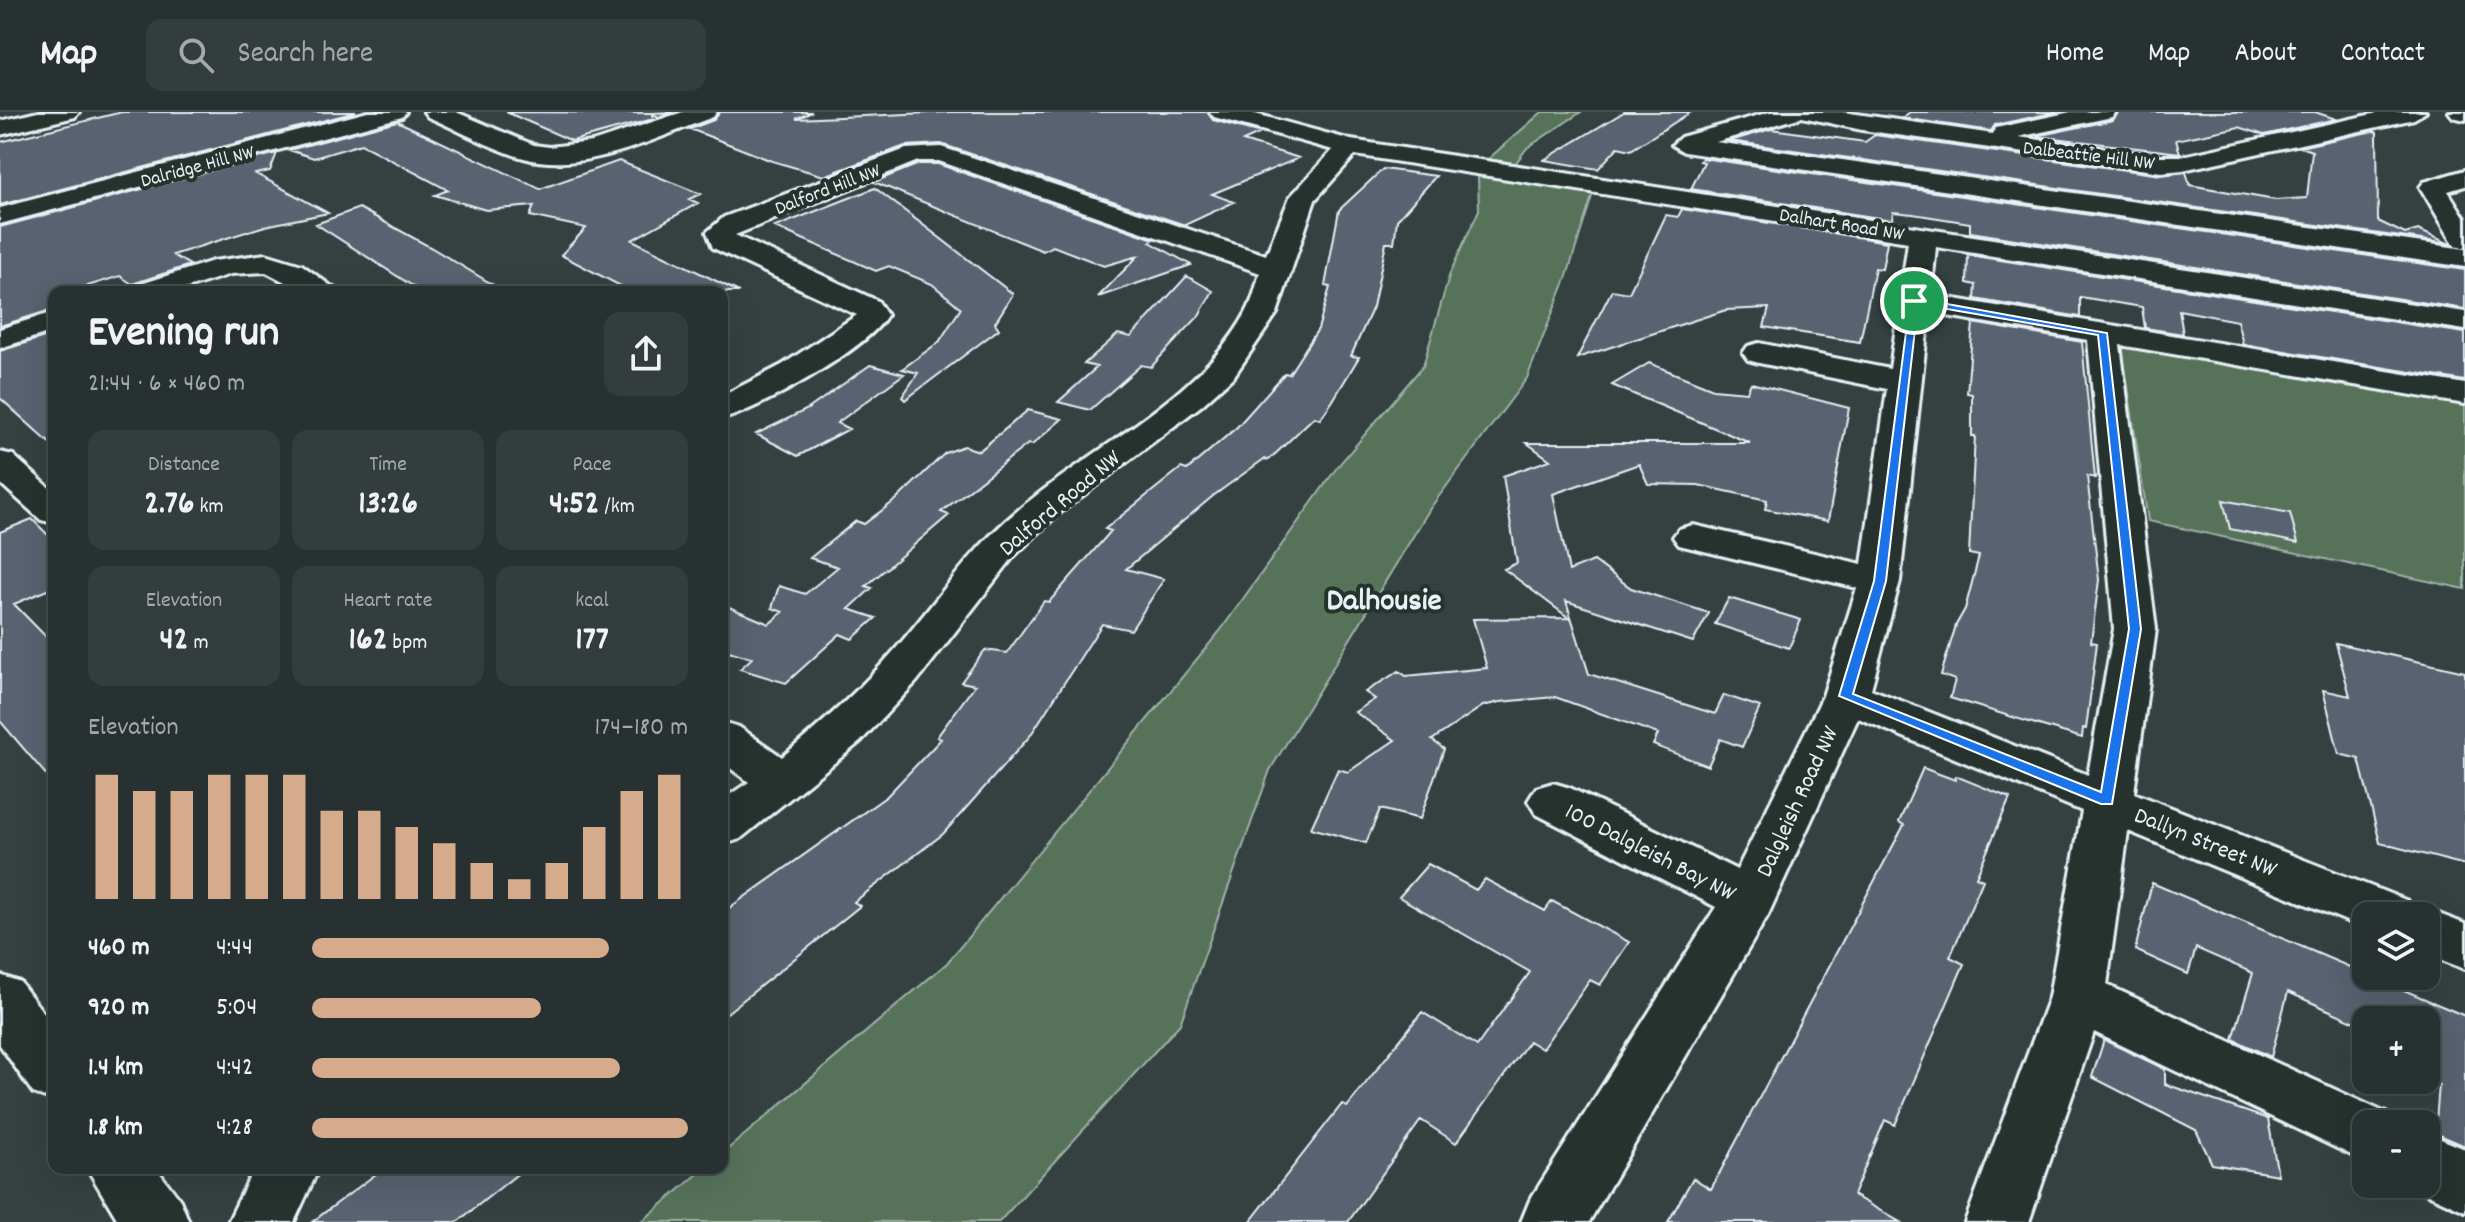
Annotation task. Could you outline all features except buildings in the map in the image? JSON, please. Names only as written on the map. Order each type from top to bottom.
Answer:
[{"type":"street","points":[[0,115],[15,112]]},
{"type":"street","points":[[0,128],[67,112]]},
{"type":"street","name":"Dalridge Hill NW","points":[[0,216],[40,208],[394,112]]},
{"type":"street","points":[[436,112],[529,152],[545,155],[581,151],[705,112]]},
{"type":"street","name":"Dalhart Road NW","points":[[1222,112],[1349,147],[1656,176],[1923,236],[2465,321]]},
{"type":"street","points":[[1656,176],[1684,145],[1741,125],[1795,112]]},
{"type":"street","name":"Dalbeattie Hill NW","points":[[1809,112],[1987,141],[2174,164],[2414,112]]},
{"type":"street","points":[[1987,141],[1990,137],[2104,112]]},
{"type":"street","points":[[1684,145],[2465,258]]},
{"type":"street","name":"Dalford Road NW","points":[[728,822],[783,782],[844,731],[901,671],[1000,548],[1044,507],[1190,398],[1222,369],[1262,313],[1275,268],[1303,197],[1349,147]]},
{"type":"street","name":"Dalford Hill NW","points":[[728,406],[794,372],[867,324],[872,315],[867,307],[723,242],[721,232],[915,154],[941,154],[1275,268]]},
{"type":"street","points":[[2465,178],[2433,187],[2465,240]]},
{"type":"street","name":"Dalgleish Road NW","points":[[1553,1222],[1749,900],[1846,696],[1880,581],[1923,236]]},
{"type":"street","points":[[165,286],[214,270],[257,263],[284,266],[315,286]]},
{"type":"street","points":[[1914,301],[2465,394]]},
{"type":"street","points":[[0,339],[48,323]]},
{"type":"street","points":[[1997,1222],[2077,997],[2135,629],[2103,333]]},
{"type":"street","points":[[1759,353],[1904,382]]},
{"type":"street","points":[[0,463],[35,499]]},
{"type":"street","points":[[1693,537],[1880,581]]},
{"type":"street","name":"Dallyn Street NW","points":[[1846,696],[2355,902]]},
{"type":"street","points":[[728,742],[783,782]]},
{"type":"street","name":"100 Dalgleish Bay NW","points":[[1553,801],[1749,900]]},
{"type":"street","points":[[2440,937],[2465,947]]},
{"type":"street","points":[[2077,997],[2352,1127]]},
{"type":"street","points":[[0,999],[48,1066]]},
{"type":"street","points":[[2440,1169],[2465,1181]]},
{"type":"street","points":[[122,1174],[157,1222]]},
{"type":"street","points":[[260,1222],[285,1174]]},
{"type":"green space","points":[[1542,112],[1581,112],[1527,148],[1515,164],[1487,160]]},
{"type":"green space","points":[[1478,176],[1593,193],[1567,276],[1527,378],[1431,507],[1270,770],[1180,1024],[999,1222],[641,1222],[698,1174],[728,1174],[728,1149],[947,963],[1220,631],[1338,466],[1423,366],[1450,273],[1479,210]]},
{"type":"green space","points":[[2121,341],[2465,400],[2465,589],[2148,521]]},
{"type":"district","name":"Dalhousie","points":[[1384,598]]},
{"type":"route","points":[[1914,301],[2103,333],[2135,629],[2106,800],[1885,709],[1846,696],[1880,581],[1914,301]]}]
